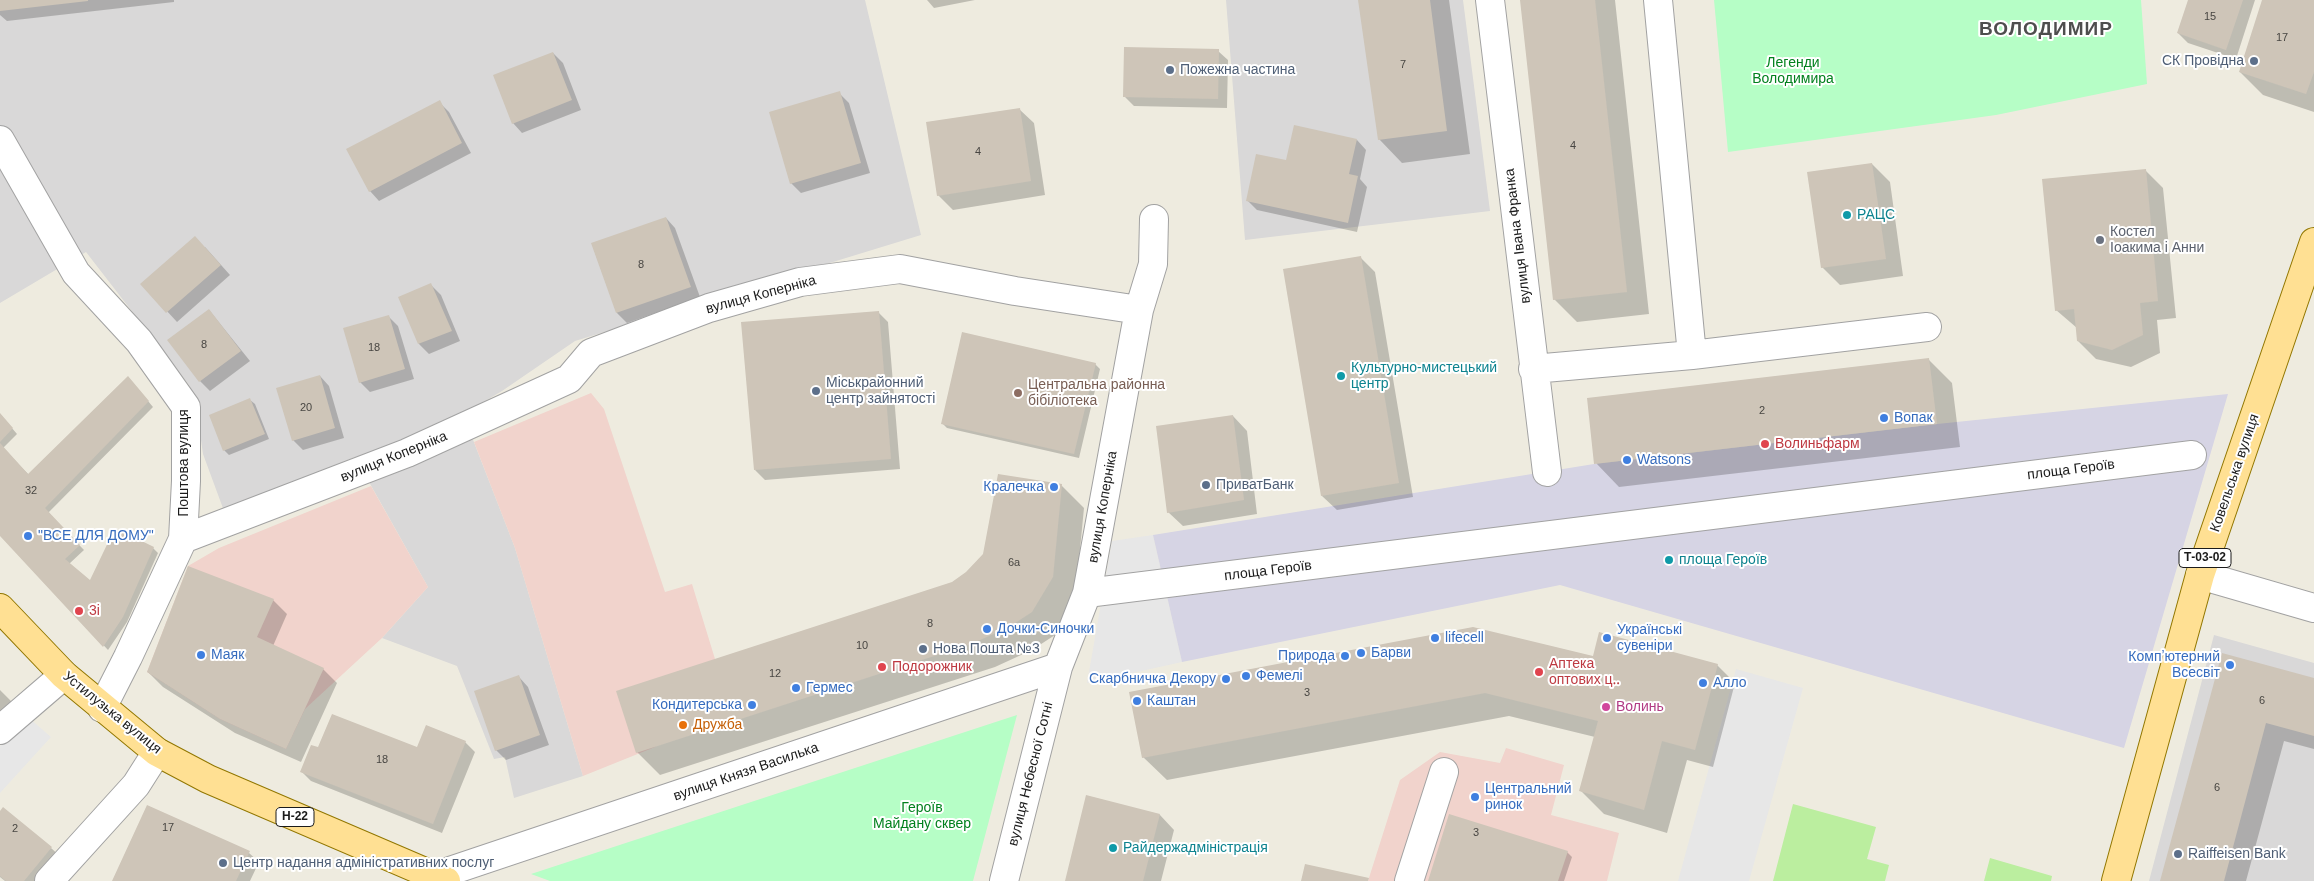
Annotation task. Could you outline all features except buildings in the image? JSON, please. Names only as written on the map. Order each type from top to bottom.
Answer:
[{"type":"main road","name":"Ковельська вулиця","points":[[2116,881],[2200,575],[2314,242]]},
{"type":"main road","name":"Устилузька вулиця","points":[[0,608],[64,675],[157,752],[208,780],[441,879]]},
{"type":"street","name":"вулиця Івана Франка","points":[[1490,0],[1533,369],[1547,472]]},
{"type":"street","points":[[1658,0],[1692,355]]},
{"type":"street","name":"Поштова вулиця","points":[[0,140],[76,273],[139,341],[186,407],[186,481],[183,539],[102,708]]},
{"type":"street","points":[[1139,310],[1153,264],[1154,218]]},
{"type":"street","name":"вулиця Коперніка","points":[[183,539],[407,454],[569,379],[591,353],[708,308],[800,282],[900,269],[1015,291],[1139,310],[1087,594],[1058,667]]},
{"type":"street","points":[[1533,369],[1692,355],[1927,327]]},
{"type":"street","name":"площа Героїв","points":[[1087,594],[2192,455]]},
{"type":"street","points":[[2200,575],[2314,608]]},
{"type":"street","name":"вулиця Князя Василька","points":[[441,879],[1058,667]]},
{"type":"street","name":"вулиця Небесної Сотні","points":[[1004,881],[1058,667]]},
{"type":"street","points":[[0,730],[64,675]]},
{"type":"street","points":[[49,881],[136,785],[157,752]]},
{"type":"street","points":[[1409,881],[1444,772]]},
{"type":"shaded area","points":[[0,0],[865,0],[921,235],[575,341],[502,391],[463,414],[515,548],[583,776],[514,798],[505,757],[494,759],[457,666],[382,638],[428,587],[355,457],[224,511],[203,454],[197,412],[189,385],[86,252],[0,303]]},
{"type":"shaded area","points":[[1226,0],[1463,0],[1490,211],[1245,240]]},
{"type":"shaded area","points":[[591,393],[604,409],[665,592],[692,584],[715,659],[655,747],[583,776],[515,548],[474,442]]},
{"type":"shaded area","name":"площа Героїв","points":[[2228,394],[2124,748],[1560,585],[1182,662],[1153,535],[1594,464],[1937,424]]},
{"type":"shaded area","points":[[371,486],[428,587],[382,638],[305,709],[286,749],[220,719],[147,672],[188,566],[219,548]]},
{"type":"shaded area","points":[[1153,535],[1182,662],[1087,683],[1112,541]]},
{"type":"shaded area","points":[[2214,635],[2314,663],[2314,881],[2149,881]]},
{"type":"shaded area","points":[[1736,669],[1803,688],[1749,881],[1678,881]]},
{"type":"shaded area","points":[[29,718],[51,737],[0,793],[0,746]]},
{"type":"shaded area","name":"Центральний ринок","points":[[1506,748],[1564,765],[1551,815],[1619,833],[1607,881],[1368,881],[1400,780],[1440,752],[1500,763]]},
{"type":"green space","name":"Легенди Володимира","points":[[1714,0],[2141,0],[2147,84],[1996,115],[1728,152]]},
{"type":"green space","name":"Героїв Майдану сквер","points":[[1017,715],[973,881],[550,881],[531,874]]},
{"type":"green space","points":[[1793,804],[1876,827],[1867,859],[1889,865],[1885,881],[1773,881]]},
{"type":"green space","points":[[1990,858],[2052,876],[2051,881],[1984,881]]},
{"type":"place","name":"СК Провідна","points":[[2254,61]]},
{"type":"place","name":"Пожежна частина","points":[[1170,70]]},
{"type":"place","name":"РАЦС","points":[[1847,215]]},
{"type":"place","name":"Костел Іоакима і Анни","points":[[2100,240]]},
{"type":"place","name":"Культурно-мистецький центр","points":[[1341,376]]},
{"type":"place","name":"Міськрайонний центр зайнятості","points":[[816,391]]},
{"type":"place","name":"Центральна районна бібіліотека","points":[[1018,393]]},
{"type":"place","name":"Вопак","points":[[1884,418]]},
{"type":"place","name":"Волиньфарм","points":[[1765,444]]},
{"type":"place","name":"Watsons","points":[[1627,460]]},
{"type":"place","name":"ПриватБанк","points":[[1206,485]]},
{"type":"place","name":"Кралечка","points":[[1054,487]]},
{"type":"place","name":"\"ВСЕ ДЛЯ ДОМУ\"","points":[[28,536]]},
{"type":"place","name":"площа Героїв","points":[[1669,560]]},
{"type":"place","name":"3і","points":[[79,611]]},
{"type":"place","name":"Дочки-Синочки","points":[[987,629]]},
{"type":"place","name":"lifecell","points":[[1435,638]]},
{"type":"place","name":"Українські сувеніри","points":[[1607,638]]},
{"type":"place","name":"Нова Пошта №3","points":[[923,649]]},
{"type":"place","name":"Барви","points":[[1361,653]]},
{"type":"place","name":"Маяк","points":[[201,655]]},
{"type":"place","name":"Природа","points":[[1345,656]]},
{"type":"place","name":"Компʼютерний Всесвіт","points":[[2230,665]]},
{"type":"place","name":"Подорожник","points":[[882,667]]},
{"type":"place","name":"Аптека оптових ц‥","points":[[1539,672]]},
{"type":"place","name":"Фемелі","points":[[1246,676]]},
{"type":"place","name":"Скарбничка Декору","points":[[1226,679]]},
{"type":"place","name":"Алло","points":[[1703,683]]},
{"type":"place","name":"Гермес","points":[[796,688]]},
{"type":"place","name":"Каштан","points":[[1137,701]]},
{"type":"place","name":"Кондитерська","points":[[752,705]]},
{"type":"place","name":"Волинь","points":[[1606,707]]},
{"type":"place","name":"Дружба","points":[[683,725]]},
{"type":"place","name":"Центральний ринок","points":[[1475,797]]},
{"type":"place","name":"Райдержадміністрація","points":[[1113,848]]},
{"type":"place","name":"Raiffeisen Bank","points":[[2178,854]]},
{"type":"place","name":"Центр надання адміністративних послуг","points":[[223,863]]},
{"type":"district","name":"ВОЛОДИМИР","points":[[2046,30]]}]
